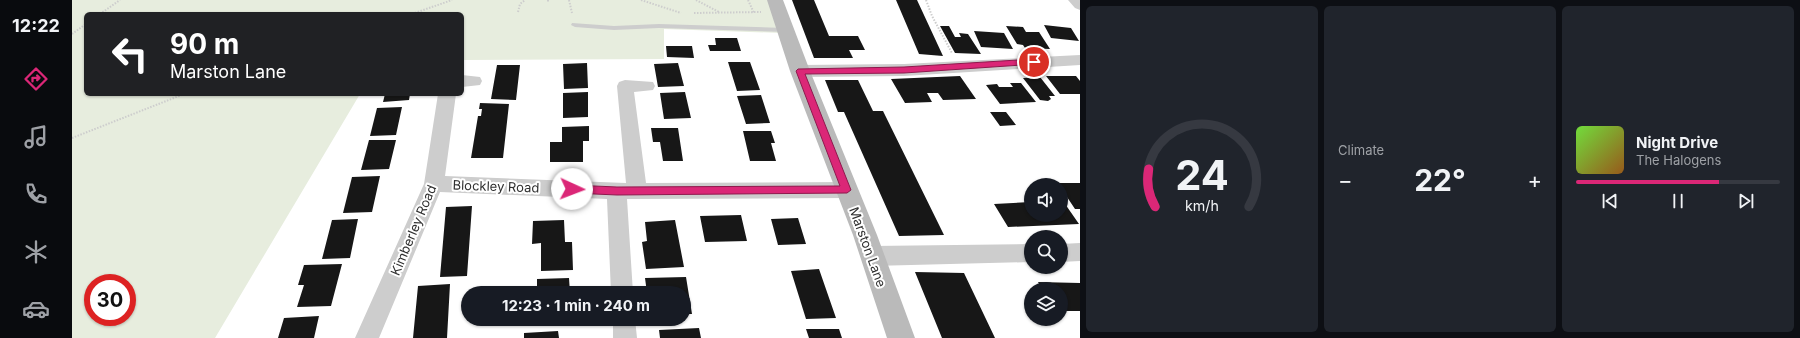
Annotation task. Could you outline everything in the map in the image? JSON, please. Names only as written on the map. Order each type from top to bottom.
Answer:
[{"type":"street","points":[[1075,0],[1080,5]]},
{"type":"street","name":"Marston Lane","points":[[780,14],[800,71],[872,256],[901,338]]},
{"type":"street","points":[[800,71],[904,70],[958,65],[1080,60]]},
{"type":"street","points":[[622,286],[627,191],[625,86],[647,86]]},
{"type":"street","name":"Kimberley Road","points":[[367,338],[434,184],[447,96]]},
{"type":"street","name":"Blockley Road","points":[[434,184],[627,191],[847,190]]},
{"type":"street","points":[[1068,253],[1080,252]]},
{"type":"street","points":[[872,256],[1024,253]]},
{"type":"street","points":[[624,326],[625,338]]},
{"type":"lane","points":[[575,25],[614,28],[659,26],[780,14]]},
{"type":"path","points":[[103,12],[120,0]]},
{"type":"path","points":[[418,12],[453,0]]},
{"type":"path","points":[[518,12],[520,4],[525,0]]},
{"type":"path","points":[[641,0],[682,14]]},
{"type":"path","points":[[696,0],[721,13],[736,17]]},
{"type":"path","points":[[748,0],[756,18]]},
{"type":"path","points":[[926,0],[932,16],[958,65]]},
{"type":"path","points":[[689,13],[754,12],[780,14]]},
{"type":"path","points":[[72,34],[84,25]]},
{"type":"path","points":[[72,138],[179,96]]},
{"type":"green space","points":[[72,0],[771,0],[781,33],[664,29],[664,59],[464,60],[464,12],[84,12],[84,96],[359,96],[215,338],[72,338]]},
{"type":"building","points":[[792,0],[814,0],[829,36],[858,36],[865,50],[849,50],[853,58],[814,58]]},
{"type":"building","points":[[896,0],[917,0],[943,56],[919,54]]},
{"type":"building","points":[[1044,25],[1071,28],[1079,41],[1051,38]]},
{"type":"building","points":[[940,26],[949,26],[955,37],[961,37],[959,33],[968,34],[981,54],[955,53]]},
{"type":"building","points":[[1006,26],[1023,27],[1026,32],[1039,32],[1050,49],[1025,48],[1023,45],[1017,44]]},
{"type":"building","points":[[974,31],[1004,33],[1013,49],[981,47]]},
{"type":"building","points":[[715,38],[737,38],[741,51],[710,51],[708,45],[716,45]]},
{"type":"building","points":[[666,46],[692,46],[694,58],[667,57]]},
{"type":"building","points":[[728,62],[750,62],[760,90],[737,91]]},
{"type":"building","points":[[587,63],[588,88],[564,89],[563,64]]},
{"type":"building","points":[[678,63],[684,86],[658,87],[654,64]]},
{"type":"building","points":[[497,65],[520,65],[516,100],[491,99]]},
{"type":"building","points":[[960,76],[976,99],[943,100],[938,93],[927,93],[932,102],[905,103],[891,79]]},
{"type":"building","points":[[1046,76],[1076,76],[1080,81],[1080,94],[1060,94]]},
{"type":"building","points":[[1040,77],[1055,96],[1049,96],[1051,99],[1048,101],[1040,100],[1023,78]]},
{"type":"building","points":[[825,80],[858,80],[873,111],[883,111],[944,235],[899,236],[844,112],[838,112]]},
{"type":"building","points":[[1010,83],[1021,83],[1036,102],[1000,104],[986,85],[997,84],[999,87],[1013,87]]},
{"type":"building","points":[[588,92],[588,117],[563,118],[563,93]]},
{"type":"building","points":[[685,92],[691,118],[664,119],[660,93]]},
{"type":"building","points":[[761,95],[770,123],[746,124],[737,96]]},
{"type":"building","points":[[384,96],[410,96],[409,100],[383,102]]},
{"type":"building","points":[[480,103],[509,104],[503,158],[471,158],[478,116],[481,116],[482,109],[479,109]]},
{"type":"building","points":[[402,107],[396,135],[370,136],[377,108]]},
{"type":"building","points":[[990,112],[1006,112],[1016,125],[1000,126]]},
{"type":"building","points":[[589,126],[589,141],[583,141],[583,162],[550,162],[550,142],[562,142],[562,127]]},
{"type":"building","points":[[651,128],[678,128],[683,161],[663,161],[660,142],[653,142]]},
{"type":"building","points":[[743,131],[771,131],[775,143],[771,143],[776,161],[750,161]]},
{"type":"building","points":[[369,140],[396,140],[389,169],[361,170]]},
{"type":"building","points":[[380,176],[372,212],[343,213],[352,177]]},
{"type":"building","points":[[1068,183],[1080,183],[1080,209],[1075,209],[1068,198]]},
{"type":"building","points":[[1024,202],[1024,222],[1068,222],[1068,208],[1079,224],[1008,227],[994,204]]},
{"type":"building","points":[[472,206],[467,276],[440,277],[446,207]]},
{"type":"building","points":[[741,215],[747,241],[705,242],[700,216]]},
{"type":"building","points":[[798,218],[806,244],[778,245],[771,219]]},
{"type":"building","points":[[358,219],[350,258],[322,259],[332,220]]},
{"type":"building","points":[[564,220],[565,242],[572,242],[573,270],[541,271],[541,243],[532,244],[533,221]]},
{"type":"building","points":[[675,220],[684,267],[646,269],[642,242],[647,241],[645,222]]},
{"type":"building","points":[[342,264],[331,306],[297,307],[304,285],[298,285],[304,265]]},
{"type":"building","points":[[819,269],[836,318],[806,319],[791,271]]},
{"type":"building","points":[[915,272],[964,273],[995,338],[942,338]]},
{"type":"building","points":[[686,277],[687,286],[646,286],[645,278]]},
{"type":"building","points":[[569,278],[570,286],[537,286],[537,279]]},
{"type":"building","points":[[1068,283],[1080,283],[1080,311],[1068,311]]},
{"type":"building","points":[[450,284],[447,338],[413,338],[418,286]]},
{"type":"building","points":[[319,316],[314,338],[278,338],[284,318]]},
{"type":"building","points":[[699,328],[701,338],[660,338],[659,330]]},
{"type":"building","points":[[806,329],[839,329],[842,338],[809,338]]},
{"type":"building","points":[[558,331],[559,338],[524,338],[524,333]]},
{"type":"route","points":[[572,189],[617,191],[847,190],[800,71],[904,70],[958,65],[1034,62]]}]
